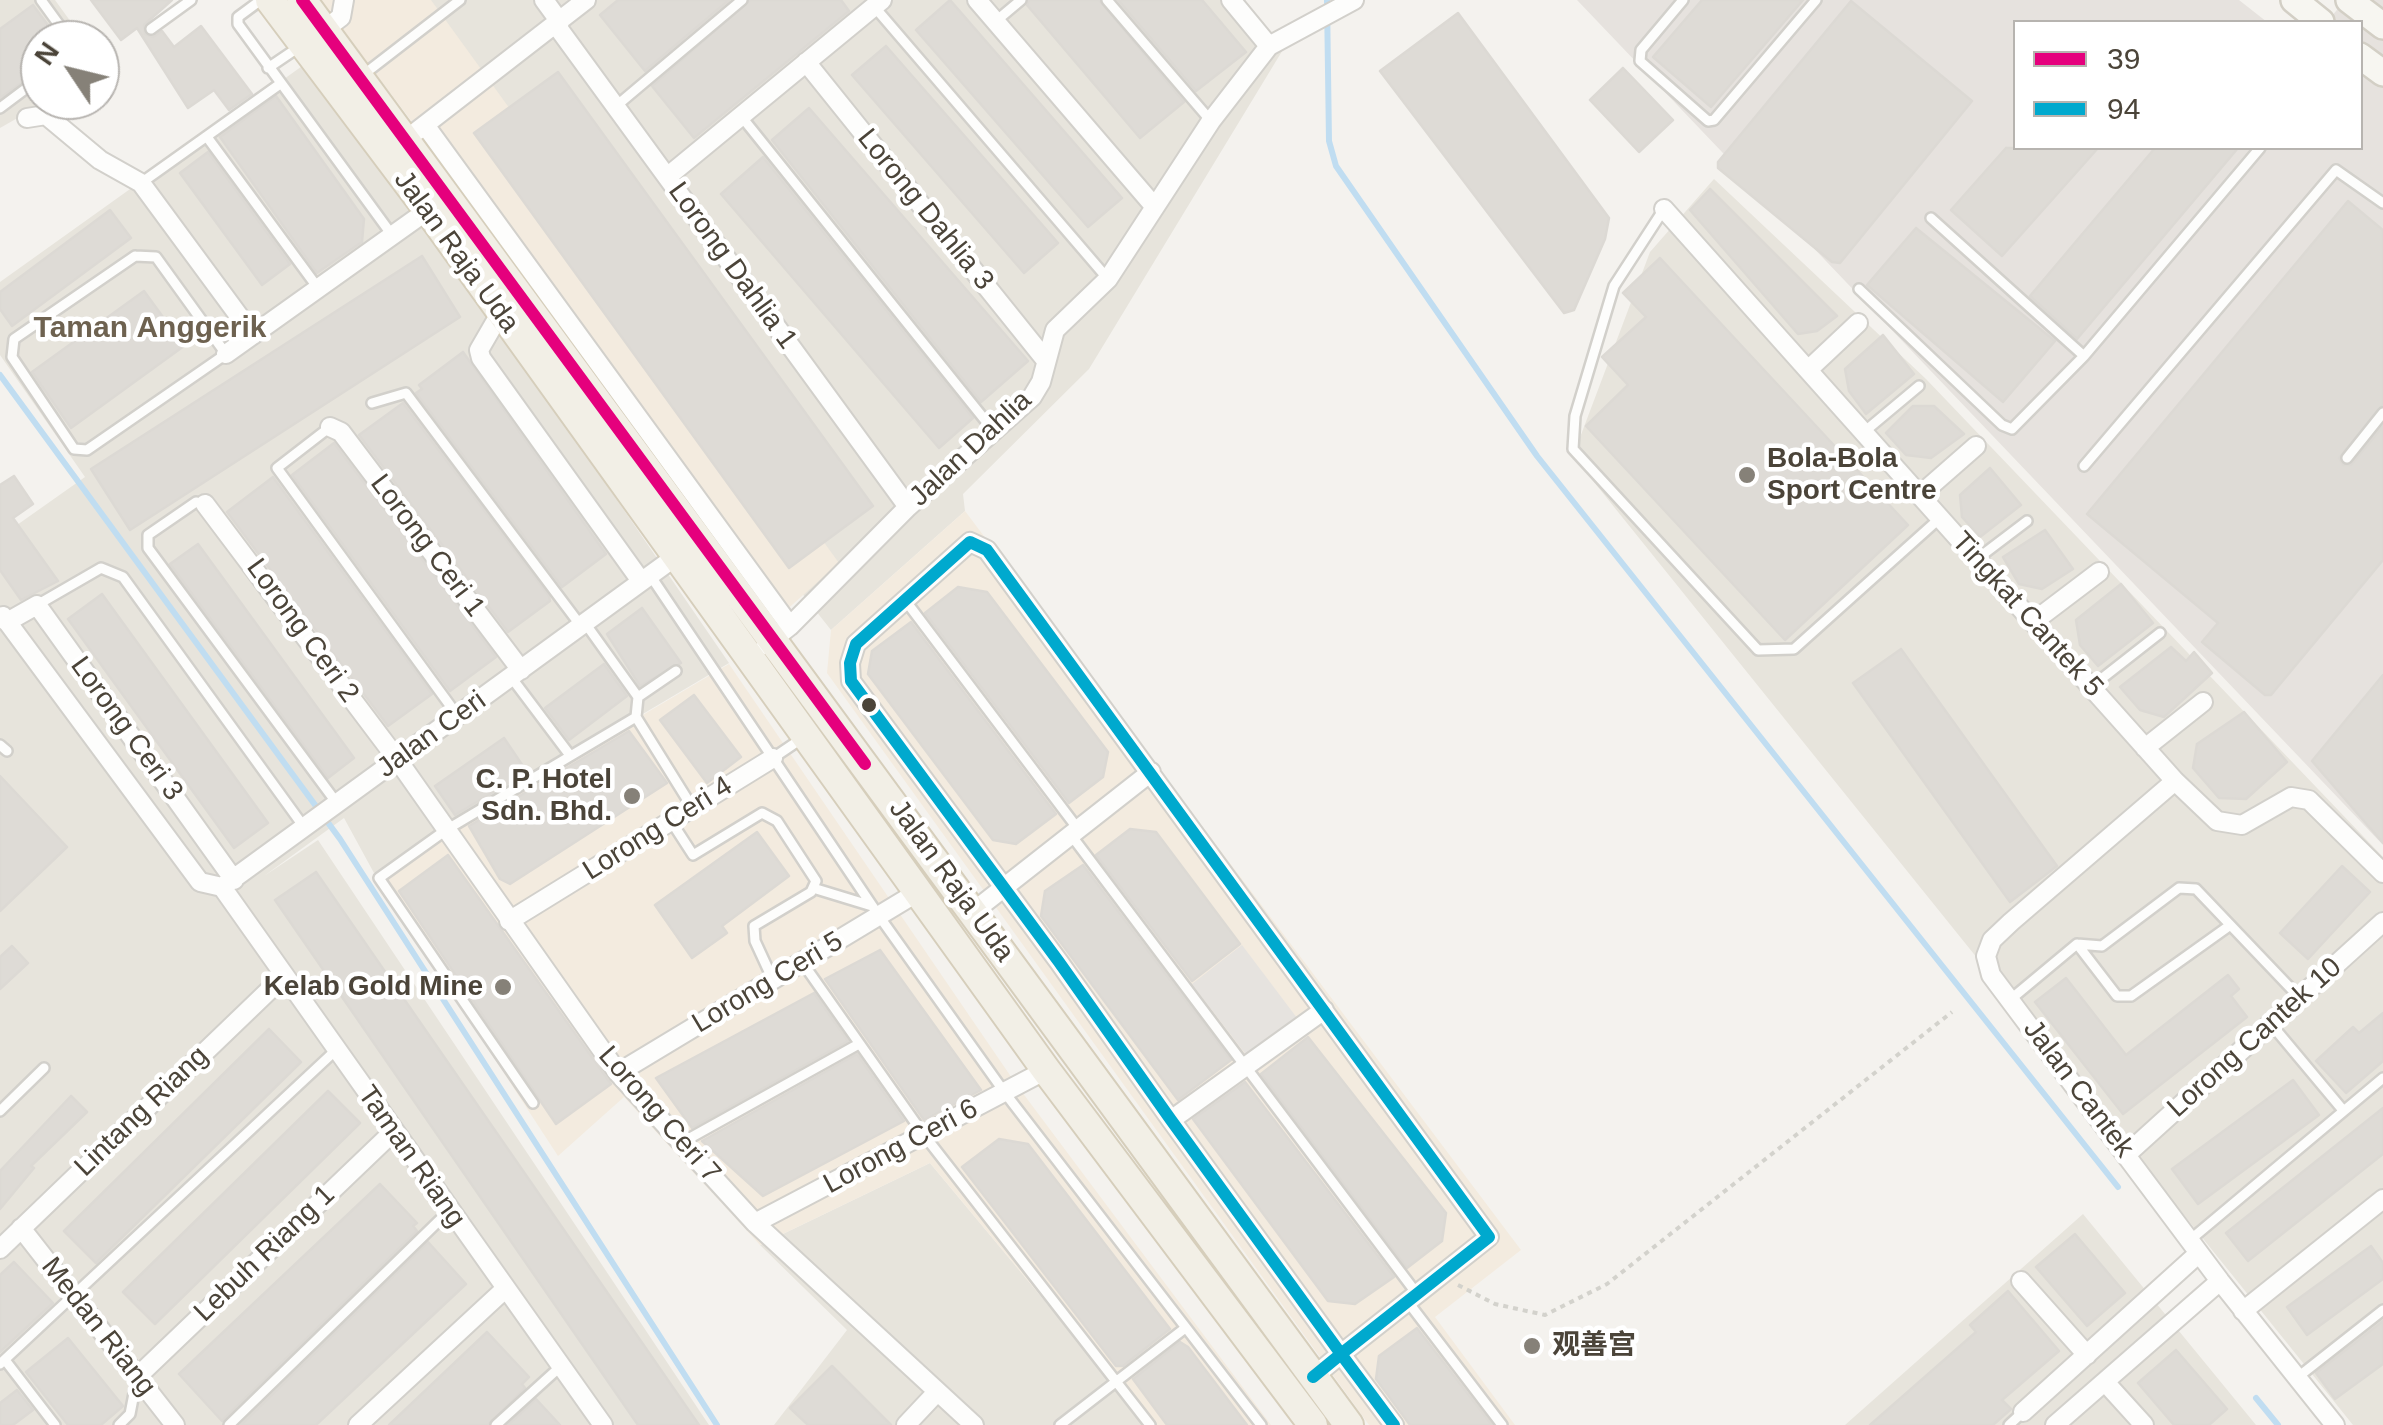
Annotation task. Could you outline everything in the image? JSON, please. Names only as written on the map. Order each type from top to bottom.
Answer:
[{"type":"main road","name":"Jalan Raja Uda","points":[[270,0],[360,76],[416,132],[699,540],[782,633],[974,911],[1349,1425]]},
{"type":"main road","name":"Jalan Raja Uda","points":[[302,0],[313,37],[428,210],[1046,1070],[1313,1425]]},
{"type":"street","points":[[313,37],[340,16],[344,0]]},
{"type":"street","name":"Lorong Dahlia 1","points":[[544,0],[616,108],[908,507]]},
{"type":"street","points":[[586,0],[416,132],[782,633]]},
{"type":"street","points":[[978,0],[1154,206]]},
{"type":"street","points":[[1231,0],[1268,46]]},
{"type":"street","points":[[2294,0],[2318,20]]},
{"type":"street","points":[[667,177],[875,2]]},
{"type":"street","name":"Jalan Dahlia","points":[[750,657],[782,633],[908,507],[1032,397],[1041,382],[1044,358],[1067,315],[1108,279],[1211,121],[1268,46],[1352,2]]},
{"type":"street","points":[[2357,3],[2383,26]]},
{"type":"street","name":"Lorong Dahlia 3","points":[[806,62],[1044,358]]},
{"type":"street","points":[[52,120],[100,160],[141,183],[253,334]]},
{"type":"street","name":"Tingkat Cantek 5","points":[[1664,209],[2174,781],[2217,822],[2242,825],[2291,797],[2309,800],[2383,873]]},
{"type":"street","points":[[226,354],[428,210]]},
{"type":"street","points":[[501,312],[479,350],[481,358],[645,578]]},
{"type":"street","points":[[1808,370],[1858,323]]},
{"type":"street","name":"Lorong Ceri 1","points":[[330,426],[341,432],[516,674]]},
{"type":"street","points":[[1920,496],[1976,446]]},
{"type":"street","name":"Lorong Ceri 2","points":[[206,504],[397,759]]},
{"type":"street","name":"Jalan Ceri","points":[[228,884],[699,540]]},
{"type":"street","name":"Jalan Raja Uda","points":[[1394,1425],[851,681],[850,664],[856,644],[970,542],[978,543],[1151,772],[1489,1238],[1441,1276]]},
{"type":"street","points":[[2034,622],[2099,572]]},
{"type":"street","points":[[37,605],[4,617],[200,882],[228,884]]},
{"type":"street","name":"Lorong Ceri 3","points":[[37,605],[228,884]]},
{"type":"street","points":[[2145,748],[2202,702]]},
{"type":"street","name":"Lorong Ceri 4","points":[[510,921],[774,758]]},
{"type":"street","name":"Lorong Ceri 7","points":[[397,759],[618,1073],[755,1223],[974,1425]]},
{"type":"street","points":[[974,911],[1151,772]]},
{"type":"street","name":"Jalan Cantek","points":[[2174,781],[1992,940],[1986,956],[1991,975],[2220,1282],[2335,1425]]},
{"type":"street","name":"Taman Riang","points":[[228,884],[284,976],[602,1425]]},
{"type":"street","name":"Lorong Ceri 5","points":[[618,1073],[802,962],[875,911],[918,892]]},
{"type":"street","name":"Lorong Cantek 10","points":[[2127,1154],[2383,922]]},
{"type":"street","name":"Lintang Riang","points":[[0,1249],[284,976]]},
{"type":"street","points":[[1171,1120],[1324,1010]]},
{"type":"street","name":"Lorong Ceri 6","points":[[755,1223],[1046,1070]]},
{"type":"street","name":"Lebuh Riang 1","points":[[137,1376],[393,1132]]},
{"type":"street","points":[[2243,1311],[2377,1204],[2383,1227]]},
{"type":"street","name":"Medan Riang","points":[[22,1228],[175,1425]]},
{"type":"street","points":[[2016,1419],[2194,1246]]},
{"type":"street","points":[[1312,1376],[1441,1276]]},
{"type":"street","points":[[2020,1281],[2087,1354]]},
{"type":"street","points":[[2055,1425],[2220,1282]]},
{"type":"street","points":[[358,1425],[505,1288]]},
{"type":"street","points":[[2105,1382],[2144,1425]]},
{"type":"street","points":[[906,1425],[937,1392]]},
{"type":"lane","points":[[151,29],[192,0]]},
{"type":"lane","points":[[261,0],[238,17],[238,24],[392,236]]},
{"type":"lane","points":[[360,76],[460,0]]},
{"type":"lane","points":[[616,108],[742,0]]},
{"type":"lane","points":[[996,21],[1021,0]]},
{"type":"lane","points":[[1107,0],[1211,121]]},
{"type":"lane","points":[[1683,0],[1641,50],[1640,62],[1708,121],[1714,120],[1816,0]]},
{"type":"lane","points":[[875,2],[1108,279]]},
{"type":"lane","points":[[268,68],[313,37]]},
{"type":"lane","points":[[141,183],[280,84]]},
{"type":"lane","points":[[741,116],[994,432]]},
{"type":"lane","points":[[207,137],[318,288]]},
{"type":"lane","points":[[1860,289],[2002,425],[2012,429],[2084,356],[2258,150]]},
{"type":"lane","points":[[2084,466],[2336,170],[2383,204]]},
{"type":"lane","points":[[1664,209],[1614,286],[1574,416],[1574,449],[1758,650],[1794,649],[1940,518]]},
{"type":"lane","points":[[1931,218],[2084,356]]},
{"type":"lane","points":[[135,256],[156,257],[226,354],[87,450],[74,449],[12,358],[14,339],[135,256]]},
{"type":"lane","points":[[1864,432],[1919,386]]},
{"type":"lane","points":[[372,403],[406,393],[638,697],[636,717],[692,806]]},
{"type":"lane","points":[[2347,458],[2383,412]]},
{"type":"lane","points":[[330,426],[277,468],[457,715]]},
{"type":"lane","points":[[206,504],[196,502],[148,536],[148,548],[334,807]]},
{"type":"lane","points":[[1977,559],[2028,520]]},
{"type":"lane","points":[[37,605],[101,568],[123,577],[309,827]]},
{"type":"lane","points":[[645,578],[1005,1092],[1261,1425]]},
{"type":"lane","points":[[905,600],[1502,1425]]},
{"type":"lane","points":[[2090,687],[2160,633]]},
{"type":"lane","points":[[638,697],[676,670]]},
{"type":"lane","points":[[516,674],[569,754]]},
{"type":"lane","points":[[533,1103],[379,878],[446,830],[636,717]]},
{"type":"lane","name":"Lorong Ceri 4","points":[[774,758],[806,736]]},
{"type":"lane","points":[[671,820],[692,855],[762,812],[777,821],[816,881],[813,888],[754,926],[755,941],[772,980]]},
{"type":"lane","points":[[813,888],[875,911]]},
{"type":"lane","points":[[2012,1000],[2077,944],[2102,946],[2178,888],[2196,888],[2299,997]]},
{"type":"lane","points":[[2077,944],[2117,996],[2131,996],[2229,926]]},
{"type":"lane","points":[[802,962],[924,1134],[1150,1425]]},
{"type":"lane","points":[[2271,1024],[2342,1110]]},
{"type":"lane","points":[[680,1144],[858,1045]]},
{"type":"lane","points":[[55,1425],[2,1362],[336,1050]]},
{"type":"lane","points":[[0,1111],[44,1068]]},
{"type":"lane","points":[[2194,1246],[2342,1110],[2383,1078]]},
{"type":"lane","points":[[229,1425],[450,1211]]},
{"type":"lane","points":[[2296,1378],[2383,1310]]},
{"type":"lane","points":[[1060,1425],[1184,1329]]},
{"type":"lane","points":[[496,1425],[561,1366]]},
{"type":"lane","points":[[118,1425],[130,1414],[137,1376]]},
{"type":"path","points":[[1441,1276],[1495,1304],[1545,1314],[1607,1284],[1952,1012]]},
{"type":"shaded area","points":[[0,0],[55,0],[70,20],[20,20],[20,117],[0,128]]},
{"type":"shaded area","points":[[320,0],[431,0],[839,563],[783,613]]},
{"type":"shaded area","points":[[331,0],[1245,0],[1284,48],[1089,369],[963,494],[965,511],[831,630]]},
{"type":"shaded area","points":[[1577,0],[2239,0],[2264,20],[2013,20],[2013,150],[2363,150],[2363,20],[2329,20],[2345,0],[2383,0],[2383,845]]},
{"type":"shaded area","points":[[305,64],[433,232],[729,663],[374,873],[344,818],[264,876],[318,840],[709,1425],[0,1425],[0,537],[85,477],[0,355],[0,282]]},
{"type":"shaded area","points":[[1714,179],[1926,379],[2383,857],[2383,1425],[2353,1425],[1573,456],[1650,252]]},
{"type":"shaded area","points":[[965,511],[1521,1250],[1435,1317],[1515,1425],[1369,1425],[827,673],[831,630]]},
{"type":"shaded area","points":[[729,664],[1016,1084],[1271,1425],[1148,1425],[930,1163],[760,1245],[624,1097],[558,1156],[374,874]]},
{"type":"shaded area","points":[[1242,945],[1297,1018],[1247,1056],[1192,984]]},
{"type":"shaded area","points":[[930,1163],[1148,1425],[774,1425],[847,1330],[760,1245]]},
{"type":"shaded area","points":[[2083,1214],[2256,1425],[1845,1425]]},
{"type":"building","points":[[91,0],[172,0],[144,25],[145,34],[153,37],[162,31],[174,47],[201,26],[252,94],[229,110],[214,90],[188,108],[137,28],[121,40],[120,20],[106,20]]},
{"type":"building","points":[[618,0],[729,0],[645,71],[600,15]]},
{"type":"building","points":[[750,0],[841,0],[849,11],[694,138],[652,86]]},
{"type":"building","points":[[950,0],[1122,198],[1088,227],[916,30]]},
{"type":"building","points":[[1029,0],[1099,0],[1184,102],[1140,138],[1027,5]]},
{"type":"building","points":[[1118,0],[1202,0],[1246,52],[1196,91]]},
{"type":"building","points":[[1702,0],[1803,0],[1711,107],[1653,57]]},
{"type":"building","points":[[1851,1],[1972,101],[1840,263],[1832,262],[1718,168],[1718,162]]},
{"type":"building","points":[[33,5],[44,20],[20,20],[20,84],[0,98],[0,29]]},
{"type":"building","points":[[1458,13],[1609,218],[1605,239],[1574,310],[1564,313],[1380,71]]},
{"type":"building","points":[[886,46],[1058,243],[1024,273],[852,75]]},
{"type":"building","points":[[1623,68],[1673,120],[1639,152],[1590,100]]},
{"type":"building","points":[[558,72],[873,506],[789,568],[474,133]]},
{"type":"building","points":[[276,96],[364,219],[362,242],[317,273],[220,137]]},
{"type":"building","points":[[809,108],[1028,361],[981,402],[772,140]]},
{"type":"building","points":[[2006,148],[2096,150],[2002,256],[1951,210]]},
{"type":"building","points":[[2153,150],[2236,150],[2077,339],[2030,296]]},
{"type":"building","points":[[208,152],[290,264],[262,285],[180,173]]},
{"type":"building","points":[[763,157],[973,418],[939,448],[721,194]]},
{"type":"building","points":[[1710,189],[1837,316],[1817,331],[1798,334],[1690,210]]},
{"type":"building","points":[[2348,201],[2383,230],[2383,405],[2339,458],[2343,465],[2351,465],[2383,426],[2383,560],[2271,695],[2265,695],[2202,642],[2218,623],[2087,514]]},
{"type":"building","points":[[110,210],[131,238],[12,326],[0,309],[0,292]]},
{"type":"building","points":[[1916,228],[2055,341],[2003,402],[1867,285]]},
{"type":"building","points":[[422,256],[460,317],[130,530],[91,469]]},
{"type":"building","name":"Bola-Bola Sport Centre","points":[[1660,258],[1908,525],[1785,640],[1586,426],[1628,385],[1602,357],[1646,317],[1623,293]]},
{"type":"building","points":[[144,291],[184,346],[71,428],[32,372]]},
{"type":"building","points":[[1883,335],[1914,374],[1866,414],[1849,391],[1845,369]]},
{"type":"building","points":[[463,352],[606,554],[562,587],[416,393],[422,389],[419,385]]},
{"type":"building","points":[[403,403],[549,596],[550,601],[508,632],[359,435]]},
{"type":"building","points":[[1913,406],[1934,406],[1964,434],[1931,458],[1906,455],[1886,433]]},
{"type":"building","points":[[334,443],[496,657],[450,691],[292,475]]},
{"type":"building","points":[[1990,468],[2021,505],[1980,537],[1962,517],[1960,495]]},
{"type":"building","points":[[14,476],[33,504],[13,518],[58,581],[21,600],[0,570],[0,485]]},
{"type":"building","points":[[273,477],[432,694],[388,726],[227,512]]},
{"type":"building","points":[[2045,530],[2073,569],[2042,589],[2019,584],[2003,557]]},
{"type":"building","points":[[198,544],[354,758],[328,778],[170,564]]},
{"type":"building","points":[[2121,584],[2153,623],[2098,666],[2080,645],[2076,620]]},
{"type":"building","points":[[958,587],[987,592],[1108,752],[1103,777],[1069,803],[925,613]]},
{"type":"building","points":[[102,594],[268,823],[234,848],[68,619]]},
{"type":"building","points":[[642,608],[681,663],[640,686],[607,634]]},
{"type":"building","points":[[911,622],[1056,814],[1016,844],[993,840],[868,674],[872,651]]},
{"type":"building","points":[[2171,647],[2186,661],[2194,652],[2212,673],[2164,717],[2140,710],[2120,687]]},
{"type":"building","points":[[1901,649],[2057,866],[2010,902],[1853,683]]},
{"type":"building","points":[[604,664],[627,696],[569,740],[545,708]]},
{"type":"building","points":[[2383,675],[2383,843],[2312,761]]},
{"type":"building","points":[[694,695],[741,757],[707,783],[660,720]]},
{"type":"building","points":[[2244,712],[2287,762],[2246,799],[2219,798],[2193,768],[2197,744]]},
{"type":"building","points":[[629,731],[667,783],[510,884],[500,879],[469,826]]},
{"type":"building","points":[[504,738],[527,772],[455,815],[435,786]]},
{"type":"building","points":[[0,776],[67,847],[0,911]]},
{"type":"building","points":[[1130,829],[1156,832],[1240,944],[1192,981],[1096,855]]},
{"type":"building","points":[[757,832],[789,876],[722,926],[727,933],[692,958],[655,905]]},
{"type":"building","name":"Kelab Gold Mine","points":[[448,855],[611,1084],[556,1124],[399,891]]},
{"type":"building","points":[[1083,865],[1231,1060],[1178,1100],[1041,916],[1045,891]]},
{"type":"building","points":[[2342,866],[2370,892],[2308,959],[2280,933]]},
{"type":"building","points":[[316,872],[699,1425],[638,1425],[275,900]]},
{"type":"building","points":[[12,946],[28,963],[0,989],[0,957]]},
{"type":"building","points":[[880,950],[981,1090],[924,1120],[825,979]]},
{"type":"building","points":[[2228,975],[2239,989],[2231,996],[2247,1017],[2123,1114],[2035,1002],[2066,978],[2126,1055]]},
{"type":"building","points":[[814,993],[848,1041],[692,1128],[656,1078]]},
{"type":"building","points":[[2383,1013],[2383,1061],[2346,1093],[2316,1061],[2353,1027],[2359,1033]]},
{"type":"building","points":[[269,1029],[301,1062],[96,1263],[64,1231]]},
{"type":"building","points":[[1308,1037],[1446,1213],[1442,1241],[1407,1268],[1261,1074]]},
{"type":"building","points":[[857,1054],[904,1121],[763,1196],[702,1141]]},
{"type":"building","points":[[2293,1080],[2319,1115],[2198,1204],[2172,1169]]},
{"type":"building","points":[[1245,1082],[1394,1277],[1355,1304],[1328,1301],[1193,1119]]},
{"type":"building","points":[[328,1091],[360,1123],[155,1324],[123,1292]]},
{"type":"building","points":[[71,1096],[87,1112],[31,1166],[34,1168],[0,1209],[0,1171]]},
{"type":"building","points":[[2383,1108],[2383,1154],[2248,1261],[2226,1233]]},
{"type":"building","points":[[999,1139],[1028,1144],[1170,1329],[1123,1366],[1116,1366],[962,1167]]},
{"type":"building","points":[[380,1184],[417,1223],[413,1226],[417,1231],[222,1421],[179,1374]]},
{"type":"building","points":[[2075,1234],[2125,1293],[2087,1326],[2036,1267]]},
{"type":"building","points":[[428,1242],[466,1284],[316,1425],[241,1425]]},
{"type":"building","points":[[2371,1246],[2383,1263],[2383,1279],[2307,1335],[2287,1307]]},
{"type":"building","points":[[14,1262],[53,1303],[0,1352],[0,1275]]},
{"type":"building","points":[[2008,1291],[2059,1351],[2002,1400],[2011,1409],[1993,1425],[1870,1425],[1976,1332],[1970,1325]]},
{"type":"building","points":[[2383,1321],[2383,1364],[2335,1399],[2316,1373]]},
{"type":"building","points":[[1417,1328],[1492,1425],[1410,1425],[1376,1379],[1379,1356]]},
{"type":"building","points":[[487,1332],[529,1377],[522,1384],[525,1388],[488,1425],[389,1425]]},
{"type":"building","points":[[68,1338],[123,1406],[101,1425],[68,1425],[26,1372]]},
{"type":"building","points":[[1180,1342],[1188,1347],[1247,1425],[1167,1425],[1133,1379]]},
{"type":"building","points":[[2176,1350],[2227,1409],[2209,1425],[2174,1425],[2138,1383]]},
{"type":"building","points":[[832,1366],[891,1425],[808,1425],[790,1408]]},
{"type":"building","points":[[17,1390],[33,1410],[13,1425],[0,1425],[0,1403]]},
{"type":"building","points":[[536,1399],[560,1425],[508,1425]]},
{"type":"waterway","points":[[1327,0],[1329,141],[1336,166],[1537,456],[2118,1187]]},
{"type":"waterway","points":[[0,375],[340,839],[717,1425]]},
{"type":"waterway","points":[[2256,1398],[2278,1425]]},
{"type":"transit line","name":"39","points":[[302,0],[865,764]]},
{"type":"transit line","name":"94","points":[[1313,1377],[1341,1354],[1489,1237],[987,550],[970,542],[856,644],[850,663],[851,681],[1059,962],[1171,1120],[1341,1354],[1394,1425]]},
{"type":"place","name":"Bola-Bola Sport Centre","points":[[1747,475]]},
{"type":"place","name":"C. P. Hotel Sdn. Bhd.","points":[[632,796]]},
{"type":"place","name":"Kelab Gold Mine","points":[[503,987]]},
{"type":"place","name":"观善宫","points":[[1532,1346]]},
{"type":"district","name":"Taman Anggerik","points":[[150,329]]}]
